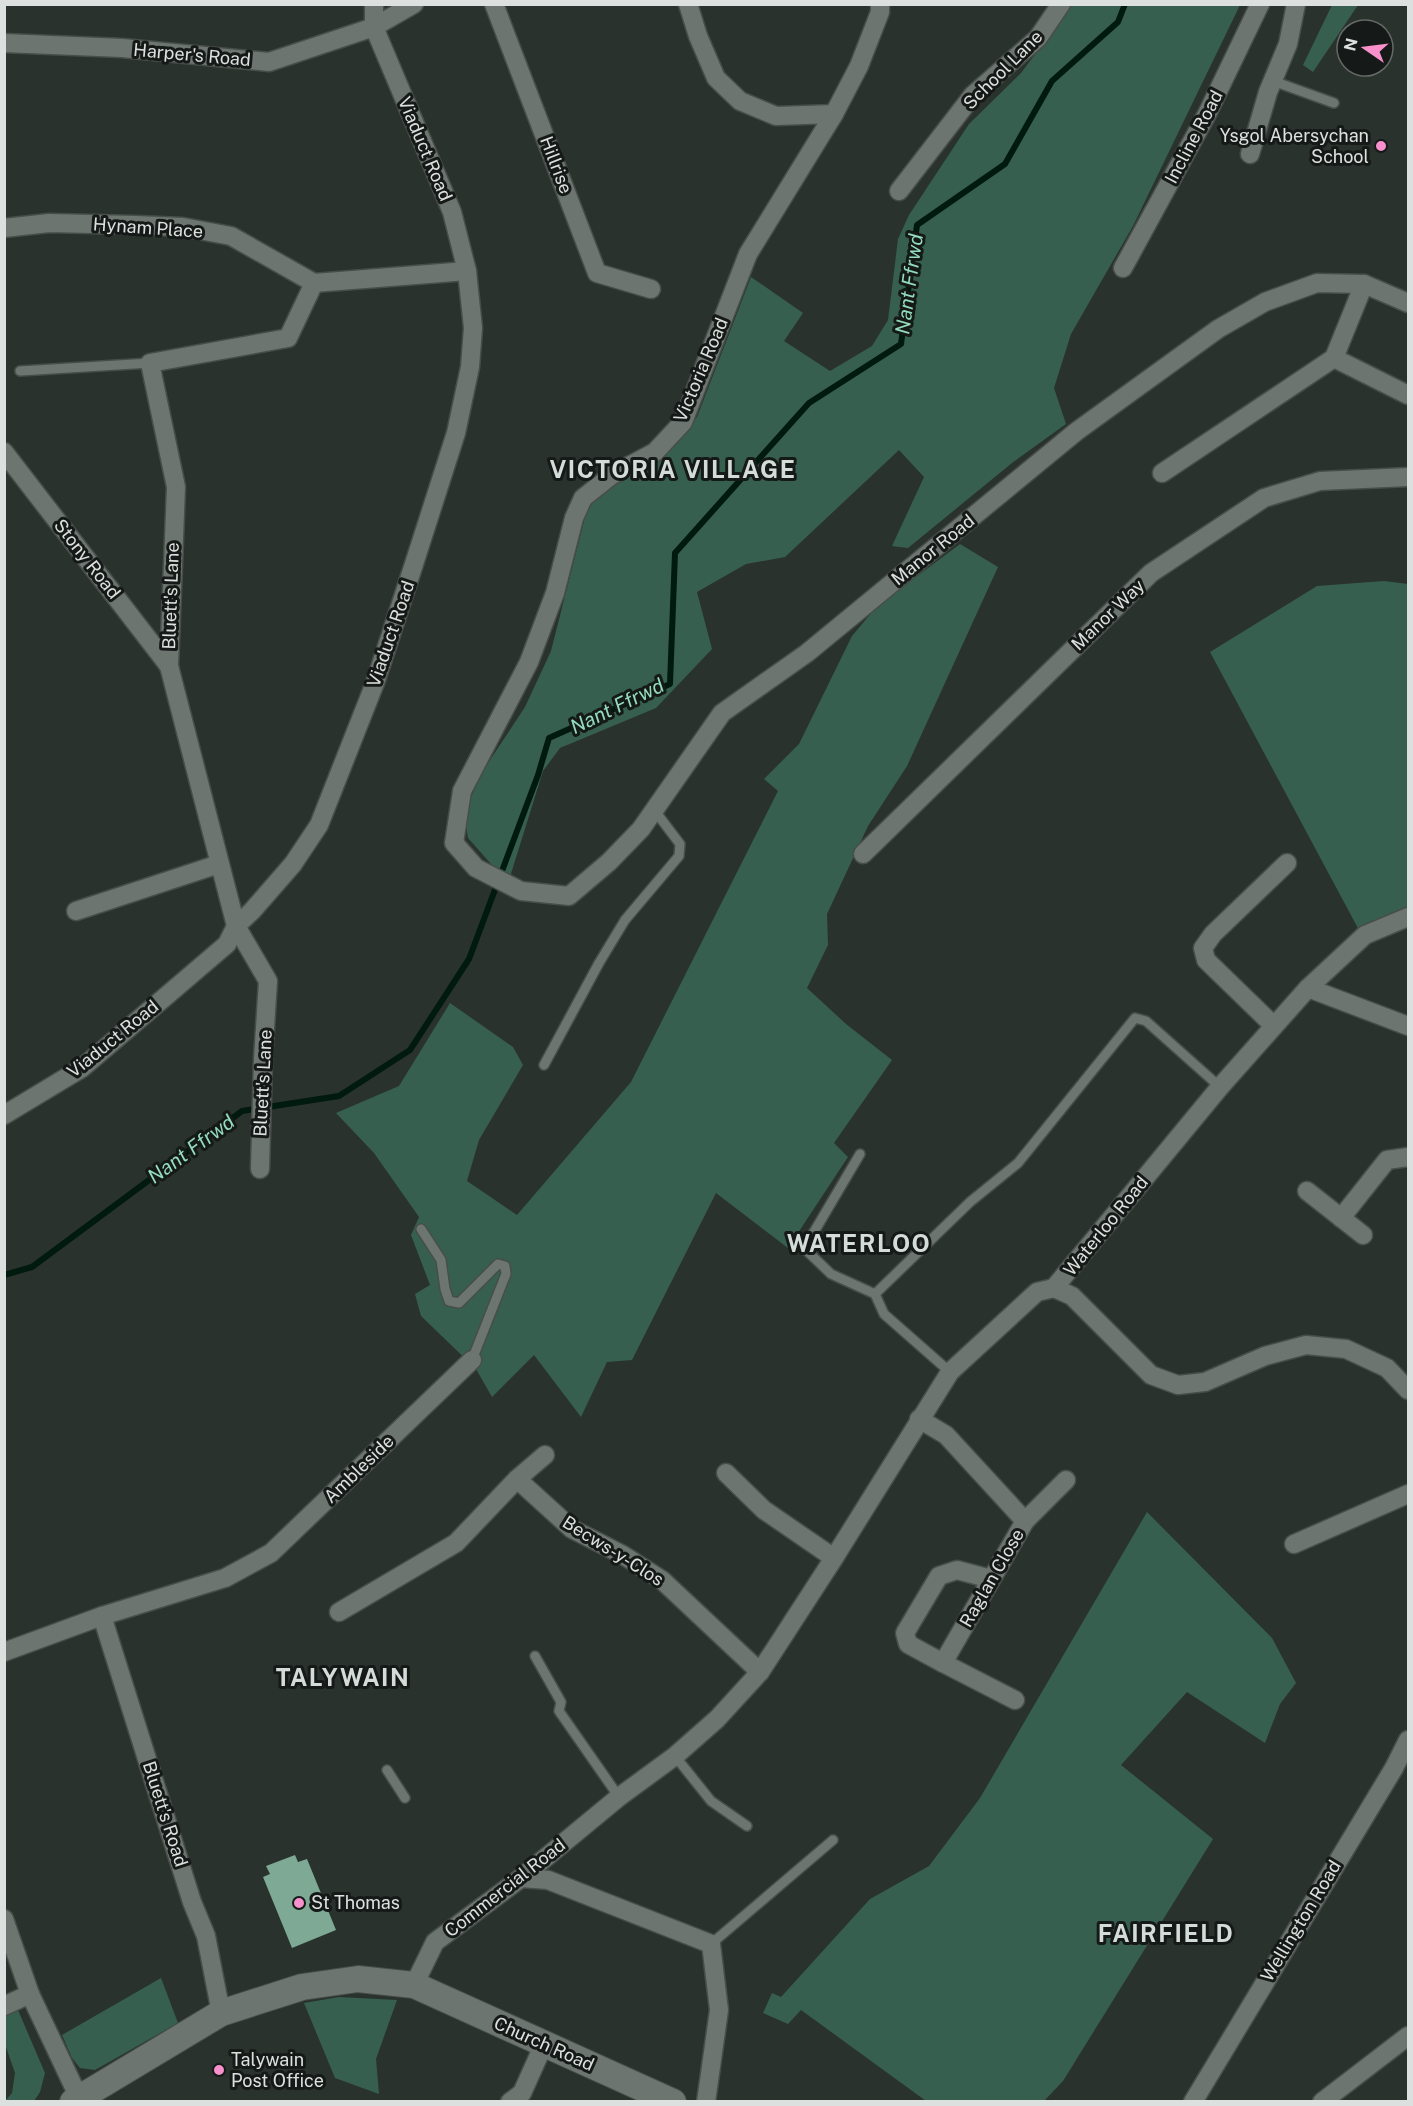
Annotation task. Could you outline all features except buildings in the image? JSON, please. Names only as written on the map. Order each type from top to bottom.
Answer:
[{"type":"main road","points":[[76,2100],[221,2013],[302,1987],[358,1979],[414,1985]]},
{"type":"main road","name":"Church Road","points":[[414,1985],[673,2102]]},
{"type":"street","points":[[374,4],[374,27]]},
{"type":"street","name":"Harper's Road","points":[[4,43],[122,48],[269,62],[374,27],[414,4]]},
{"type":"street","name":"Hillrise","points":[[494,4],[597,273],[651,289]]},
{"type":"street","points":[[688,4],[698,36],[716,78],[740,102],[776,116],[834,114]]},
{"type":"street","name":"Victoria Road","points":[[511,885],[476,868],[454,843],[462,791],[529,662],[555,593],[574,518],[583,498],[612,475],[655,452],[683,422],[748,254],[834,114],[860,66],[880,12],[880,4]]},
{"type":"street","name":"School Lane","points":[[899,191],[973,95],[1038,38],[1061,4]]},
{"type":"street","name":"Incline Road","points":[[1123,268],[1207,114],[1260,4]]},
{"type":"street","points":[[1250,154],[1273,81],[1288,44],[1296,4]]},
{"type":"street","name":"Viaduct Road","points":[[4,1115],[82,1068],[227,944],[236,926],[293,864],[318,825],[375,683],[456,432],[470,367],[473,328],[467,271],[452,212],[374,27]]},
{"type":"street","name":"Hynam Place","points":[[4,228],[49,223],[183,227],[231,236],[314,284]]},
{"type":"street","points":[[150,363],[288,338],[314,284],[467,271]]},
{"type":"street","name":"Manor Road","points":[[511,885],[521,891],[569,896],[609,862],[655,811],[722,713],[807,653],[1077,431],[1218,329],[1265,302],[1317,283],[1364,284],[1408,303]]},
{"type":"street","points":[[1162,473],[1334,358],[1364,284]]},
{"type":"street","points":[[1334,358],[1408,395]]},
{"type":"street","name":"Bluett's Lane","points":[[150,363],[176,487],[169,666],[236,926],[268,981],[260,1169]]},
{"type":"street","name":"Stony Road","points":[[4,452],[169,666]]},
{"type":"street","name":"Manor Way","points":[[863,854],[1151,573],[1264,498],[1320,481],[1408,477]]},
{"type":"street","points":[[1274,1026],[1206,960],[1203,948],[1213,934],[1287,863]]},
{"type":"street","points":[[76,911],[219,864]]},
{"type":"street","name":"Waterloo Road","points":[[834,1558],[950,1372],[1037,1292],[1054,1288],[1220,1087],[1308,988],[1365,935],[1408,917]]},
{"type":"street","points":[[1308,988],[1408,1026]]},
{"type":"street","points":[[1341,1218],[1387,1160],[1408,1157]]},
{"type":"street","points":[[1307,1191],[1363,1235]]},
{"type":"street","points":[[1054,1288],[1072,1296],[1151,1375],[1178,1385],[1205,1382],[1265,1356],[1306,1345],[1346,1349],[1387,1368],[1408,1390]]},
{"type":"street","name":"Ambleside","points":[[4,1652],[102,1616],[225,1578],[271,1553],[472,1360]]},
{"type":"street","name":"Raglan Close","points":[[919,1419],[946,1436],[1025,1521],[943,1663]]},
{"type":"street","points":[[339,1612],[456,1543],[517,1479],[545,1455]]},
{"type":"street","points":[[726,1473],[764,1510],[834,1558]]},
{"type":"street","name":"Becws-y-Clos","points":[[517,1479],[572,1529],[623,1555],[662,1581],[760,1672]]},
{"type":"street","points":[[1025,1521],[1066,1480]]},
{"type":"street","points":[[1294,1544],[1408,1494]]},
{"type":"street","name":"Commercial Road","points":[[414,1985],[435,1942],[521,1878],[619,1797],[675,1756],[717,1719],[760,1672],[834,1558]]},
{"type":"street","points":[[991,1579],[957,1570],[939,1576],[904,1633],[908,1644],[1015,1700]]},
{"type":"street","name":"Bluett's Road","points":[[102,1616],[192,1902],[206,1936],[221,2013]]},
{"type":"street","name":"Wellington Road","points":[[1193,2102],[1401,1768],[1408,1740]]},
{"type":"street","points":[[521,1878],[548,1880],[711,1944],[718,2010],[706,2102]]},
{"type":"street","points":[[4,1919],[30,1994],[76,2100]]},
{"type":"street","points":[[4,2006],[30,1994]]},
{"type":"street","points":[[1322,2102],[1408,2036]]},
{"type":"street","points":[[510,2102],[522,2093],[544,2044]]},
{"type":"lane","points":[[1273,81],[1334,103]]},
{"type":"lane","points":[[20,371],[150,363]]},
{"type":"lane","points":[[544,1065],[625,920],[679,856],[680,844],[655,811]]},
{"type":"lane","points":[[874,1294],[970,1202],[1018,1163],[1135,1018],[1146,1021],[1220,1087]]},
{"type":"lane","points":[[860,1154],[810,1237],[807,1251],[831,1274],[874,1294],[884,1314],[950,1372]]},
{"type":"lane","name":"Ambleside","points":[[421,1229],[441,1260],[449,1301],[459,1303],[498,1264],[505,1266],[506,1274],[472,1360]]},
{"type":"lane","points":[[535,1656],[561,1702],[559,1711],[619,1797]]},
{"type":"lane","points":[[675,1756],[711,1801],[747,1826]]},
{"type":"lane","points":[[387,1770],[405,1798]]},
{"type":"lane","points":[[711,1944],[833,1840]]},
{"type":"green space","points":[[1072,5],[1240,5],[1133,226],[1071,334],[1054,388],[1066,424],[1012,463],[908,548],[892,546],[924,477],[899,450],[785,557],[746,564],[697,592],[712,649],[656,708],[560,748],[543,771],[509,880],[468,838],[464,812],[484,769],[525,707],[551,651],[585,517],[597,494],[654,459],[697,417],[751,277],[803,313],[784,341],[830,371],[872,346],[888,320],[898,239],[909,215],[969,124],[1021,73]]},
{"type":"green space","points":[[1332,5],[1358,5],[1349,18],[1335,18],[1335,39],[1313,72],[1303,65]]},
{"type":"green space","points":[[960,544],[998,567],[907,766],[868,826],[827,914],[828,945],[807,988],[846,1024],[892,1060],[834,1143],[848,1157],[788,1248],[716,1193],[632,1360],[607,1362],[581,1417],[534,1355],[492,1397],[476,1369],[421,1316],[415,1294],[430,1285],[411,1235],[419,1217],[374,1153],[336,1113],[399,1086],[450,1003],[513,1047],[523,1065],[479,1140],[467,1181],[517,1215],[631,1082],[778,791],[764,779],[799,744],[852,636],[877,606]]},
{"type":"green space","points":[[1384,581],[1408,584],[1408,908],[1360,932],[1210,652],[1317,586]]},
{"type":"green space","points":[[1147,1512],[1272,1638],[1296,1683],[1280,1704],[1265,1743],[1187,1692],[1121,1765],[1213,1839],[1063,2081],[1044,2101],[926,2101],[801,2010],[788,2024],[763,2013],[772,1993],[781,1997],[870,1899],[929,1866],[980,1798]]},
{"type":"green space","points":[[161,1978],[178,2023],[95,2070],[80,2068],[72,2058],[62,2035]]},
{"type":"green space","points":[[339,1997],[397,2000],[376,2059],[379,2094],[335,2078],[304,2003]]},
{"type":"green space","points":[[18,2010],[45,2073],[40,2092],[34,2101],[5,2101],[12,2093],[15,2073],[5,2044],[5,2015]]},
{"type":"waterway","name":"Nant Ffrwd","points":[[4,1275],[32,1267],[242,1111],[339,1096],[410,1050],[469,959],[538,775],[549,738],[670,684],[675,553],[809,403],[901,344],[917,225],[1005,164],[1052,81],[1118,22],[1125,4]]},
{"type":"place","name":"Ysgol Abersychan School","points":[[1381,146]]},
{"type":"place","name":"St Thomas","points":[[299,1903]]},
{"type":"place","name":"Talywain Post Office","points":[[219,2070]]},
{"type":"district","name":"VICTORIA VILLAGE","points":[[673,470]]},
{"type":"district","name":"WATERLOO","points":[[859,1244]]},
{"type":"district","name":"TALYWAIN","points":[[343,1678]]},
{"type":"district","name":"FAIRFIELD","points":[[1166,1934]]}]
